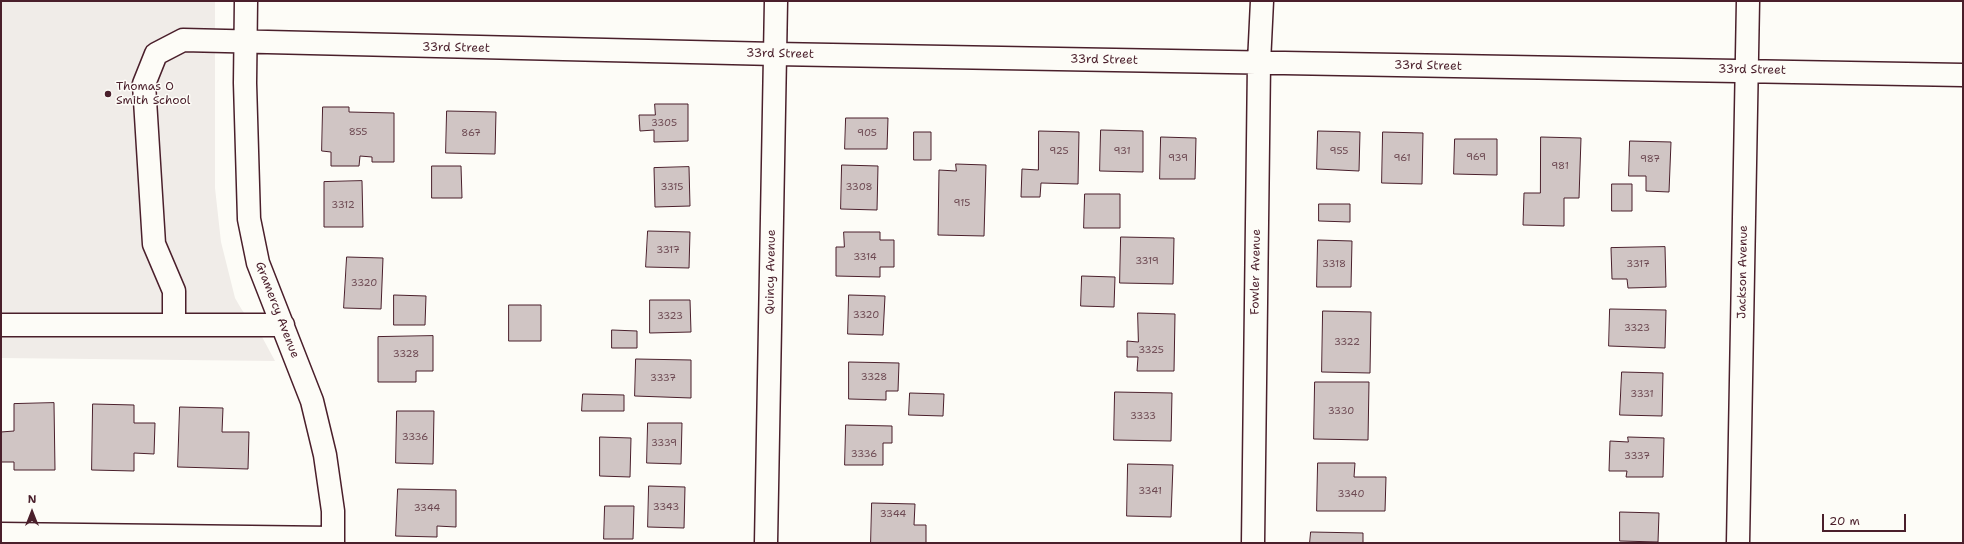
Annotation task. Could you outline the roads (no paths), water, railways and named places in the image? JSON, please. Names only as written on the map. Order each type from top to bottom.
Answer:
[{"type":"street","name":"Gramercy Avenue","points":[[246,1],[246,170],[249,219],[258,263],[312,401],[325,455],[333,511],[333,540]]},
{"type":"street","name":"Quincy Avenue","points":[[766,543],[776,1]]},
{"type":"street","name":"Fowler Avenue","points":[[1253,543],[1259,63],[1262,1]]},
{"type":"street","name":"Jackson Avenue","points":[[1738,543],[1748,1]]},
{"type":"street","name":"33rd Street","points":[[174,325],[174,291],[154,244],[144,84],[156,54],[183,40],[246,43],[775,54],[1963,75]]},
{"type":"street","points":[[1,325],[283,325]]},
{"type":"street","points":[[1,534],[333,540]]},
{"type":"place","name":"Thomas O Smith School","points":[[108,94]]}]
